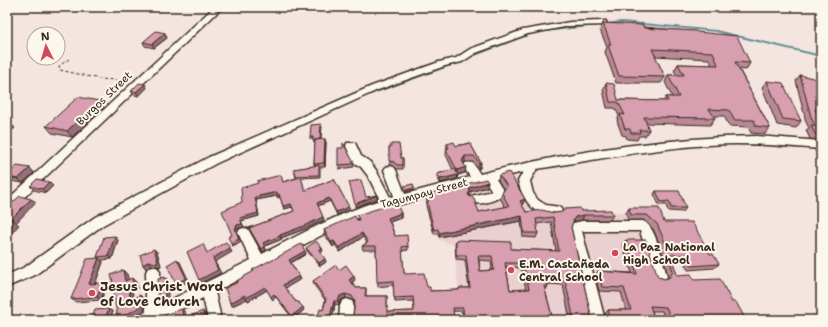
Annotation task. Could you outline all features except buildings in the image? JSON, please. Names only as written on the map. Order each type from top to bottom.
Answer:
[{"type":"street","name":"Burgos Street","points":[[7,207],[219,7]]},
{"type":"street","points":[[7,281],[30,271],[99,221],[213,160],[375,88],[442,64],[459,60],[473,51],[526,32],[570,24],[603,23]]},
{"type":"street","name":"Tagumpay Street","points":[[149,318],[353,214],[387,203],[483,177],[533,165],[649,147],[727,140],[756,140],[821,145]]},
{"type":"street","points":[[351,146],[357,159],[365,164],[372,173],[387,203]]},
{"type":"street","points":[[533,165],[524,181],[532,201],[540,209],[556,211]]},
{"type":"street","points":[[469,166],[498,192],[495,195],[475,199]]},
{"type":"street","points":[[390,170],[401,200]]},
{"type":"street","points":[[598,320],[577,238],[577,227],[643,226],[647,231],[660,276]]},
{"type":"street","points":[[244,233],[259,262]]},
{"type":"street","points":[[149,318],[153,272]]},
{"type":"street","points":[[208,289],[214,314]]},
{"type":"path","points":[[69,59],[59,66],[60,70],[100,79],[140,81]]},
{"type":"shaded area","name":"La Paz National High School","points":[[514,175],[534,218],[550,214],[658,211],[687,320],[461,320],[454,245],[439,240],[430,215],[488,180]]},
{"type":"waterway","points":[[606,24],[622,22],[716,31],[821,56]]},
{"type":"waterway","points":[[467,58],[535,32],[597,25]]},
{"type":"waterway","points":[[387,88],[453,64]]},
{"type":"waterway","points":[[366,95],[389,87]]},
{"type":"place","name":"La Paz National High School","points":[[615,253]]},
{"type":"place","name":"E.M. Castañeda Central School","points":[[511,270]]},
{"type":"place","name":"Jesus Christ Word of Love Church","points":[[92,293]]}]
